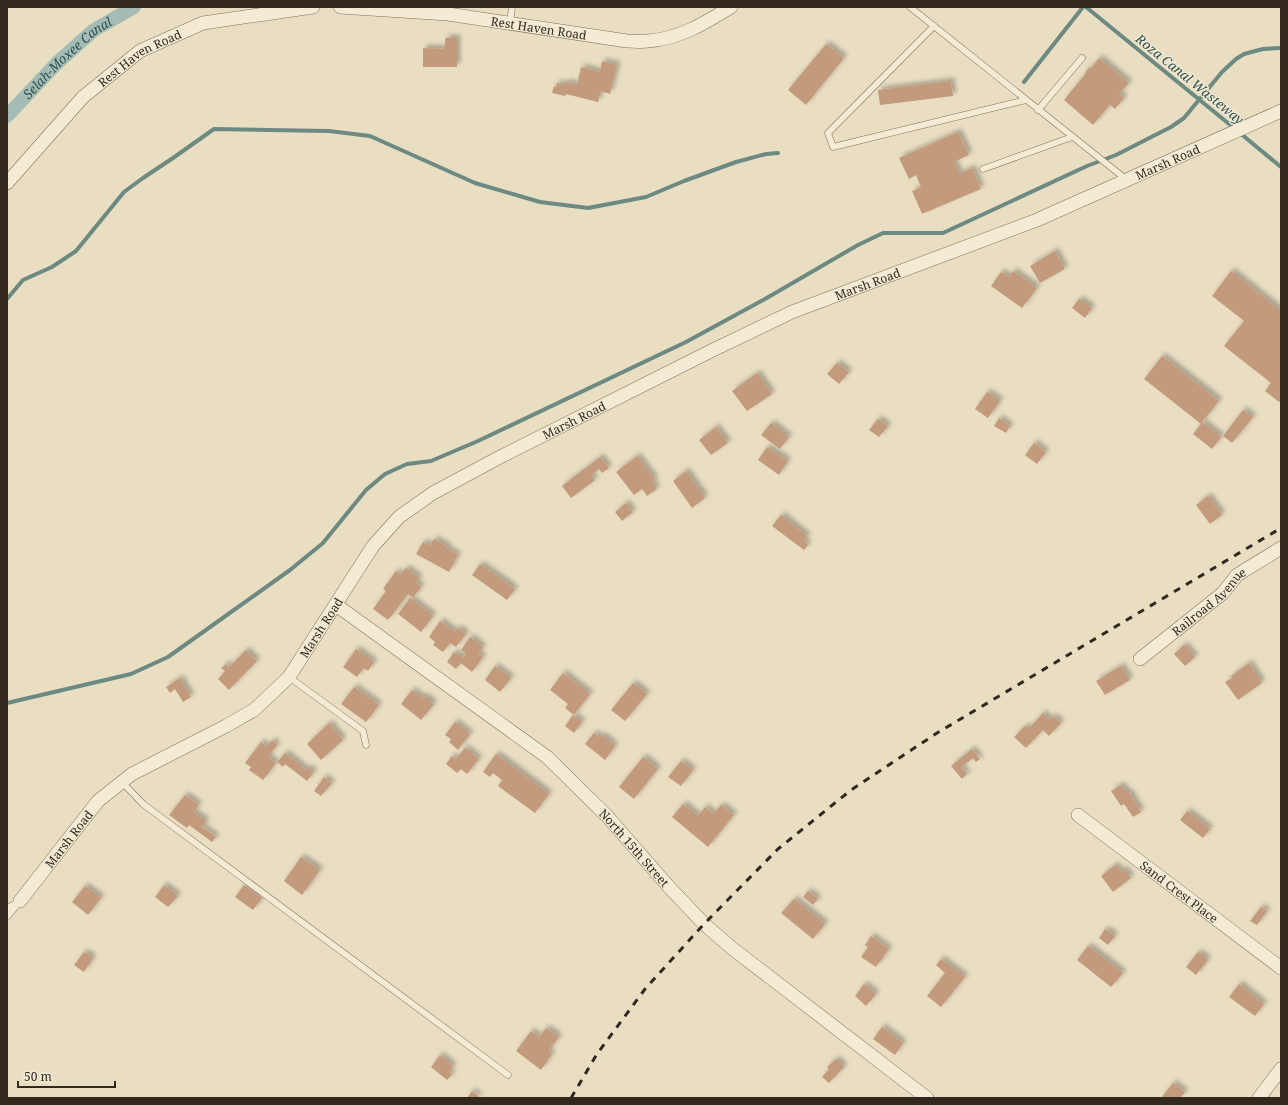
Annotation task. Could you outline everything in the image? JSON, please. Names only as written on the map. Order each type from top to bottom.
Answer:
[{"type":"street","name":"Rest Haven Road","points":[[7,183],[83,98],[140,51],[203,23],[313,7]]},
{"type":"street","name":"Rest Haven Road","points":[[340,7],[448,14],[626,41],[649,41],[676,36],[701,26],[731,7]]},
{"type":"street","name":"Marsh Road","points":[[20,901],[98,801],[132,774],[254,710],[289,677],[373,546],[399,516],[433,493],[514,450],[792,312],[1037,220],[1281,111]]},
{"type":"street","name":"Railroad Avenue","points":[[1140,659],[1223,593],[1237,574],[1281,548]]},
{"type":"street","name":"North 15th Street","points":[[336,604],[547,757],[607,816],[704,924],[733,949],[927,1098]]},
{"type":"street","name":"Sand Crest Place","points":[[1078,815],[1281,968]]},
{"type":"street","points":[[1259,1098],[1281,1068]]},
{"type":"lane","points":[[510,23],[512,7]]},
{"type":"lane","points":[[910,7],[1127,180]]},
{"type":"lane","points":[[934,26],[828,133],[833,147],[1026,100]]},
{"type":"lane","points":[[1038,110],[1082,58]]},
{"type":"lane","points":[[983,169],[1072,136]]},
{"type":"lane","points":[[289,677],[362,731],[366,745]]},
{"type":"lane","points":[[122,782],[149,808],[508,1075]]},
{"type":"lane","points":[[7,908],[20,901]]},
{"type":"lane","name":"Marsh Road","points":[[7,917],[20,901]]},
{"type":"building","points":[[445,38],[457,38],[457,67],[423,67],[423,48],[445,49]]},
{"type":"building","points":[[826,44],[844,58],[806,105],[788,90]]},
{"type":"building","points":[[1099,58],[1129,83],[1119,94],[1124,98],[1115,109],[1110,105],[1093,125],[1064,100],[1086,73],[1085,72],[1090,67],[1091,68]]},
{"type":"building","points":[[602,61],[617,65],[610,94],[601,91],[598,102],[566,94],[565,96],[552,93],[554,86],[556,87],[557,83],[565,85],[565,82],[577,85],[581,67],[600,72]]},
{"type":"building","points":[[951,81],[953,96],[880,105],[878,90]]},
{"type":"building","points":[[958,132],[969,155],[954,162],[959,174],[972,168],[981,189],[922,214],[912,191],[921,187],[916,175],[909,179],[899,158]]},
{"type":"building","points":[[1055,251],[1065,269],[1040,283],[1030,266]]},
{"type":"building","points":[[1013,271],[1037,288],[1022,308],[991,286],[1001,272],[1009,277]]},
{"type":"building","points":[[1231,271],[1281,311],[1281,400],[1279,402],[1265,391],[1271,383],[1224,346],[1244,321],[1212,296]]},
{"type":"building","points":[[1079,299],[1092,308],[1085,318],[1072,308]]},
{"type":"building","points":[[1162,356],[1219,401],[1202,422],[1221,437],[1212,449],[1193,434],[1201,424],[1144,379]]},
{"type":"building","points":[[837,363],[849,372],[839,384],[827,374]]},
{"type":"building","points":[[757,373],[772,394],[747,411],[732,391]]},
{"type":"building","points":[[987,392],[1000,401],[988,418],[975,409]]},
{"type":"building","points":[[1243,410],[1253,417],[1232,443],[1223,436]]},
{"type":"building","points":[[999,418],[1010,426],[1006,433],[994,426]]},
{"type":"building","points":[[878,419],[888,426],[879,437],[869,430]]},
{"type":"building","points":[[771,423],[789,437],[780,449],[761,435]]},
{"type":"building","points":[[716,427],[728,443],[711,455],[699,440]]},
{"type":"building","points":[[1034,443],[1046,452],[1037,464],[1025,455]]},
{"type":"building","points":[[767,447],[788,461],[779,475],[758,460]]},
{"type":"building","points":[[637,456],[655,480],[652,482],[657,489],[647,496],[642,489],[634,495],[616,472]]},
{"type":"building","points":[[600,457],[609,468],[602,473],[599,469],[591,475],[595,480],[571,498],[562,486]]},
{"type":"building","points":[[686,471],[705,498],[692,508],[673,481]]},
{"type":"building","points":[[1208,496],[1222,515],[1210,524],[1196,505]]},
{"type":"building","points":[[626,503],[633,512],[622,521],[615,512]]},
{"type":"building","points":[[781,515],[807,536],[804,541],[808,545],[804,550],[772,526]]},
{"type":"building","points":[[434,539],[458,555],[449,572],[416,554],[423,542],[430,546]]},
{"type":"building","points":[[480,564],[515,589],[507,600],[472,575]]},
{"type":"building","points":[[406,568],[419,578],[416,583],[421,587],[413,598],[408,594],[388,620],[373,609],[386,591],[383,589],[396,571],[400,575]]},
{"type":"building","points":[[410,598],[433,616],[421,632],[398,614]]},
{"type":"building","points":[[440,621],[455,632],[458,628],[466,634],[456,647],[450,643],[443,652],[433,645],[435,642],[429,637]]},
{"type":"building","points":[[470,637],[483,647],[478,654],[483,657],[472,672],[461,663],[456,669],[447,662],[454,652],[463,658],[466,654],[461,650]]},
{"type":"building","points":[[1184,645],[1195,657],[1185,666],[1174,654]]},
{"type":"building","points":[[356,649],[374,662],[368,671],[364,668],[357,677],[343,667]]},
{"type":"building","points":[[246,650],[257,661],[229,690],[218,679],[225,671],[221,668],[226,664],[229,667]]},
{"type":"building","points":[[1249,663],[1262,683],[1238,700],[1225,682],[1232,678],[1231,676]]},
{"type":"building","points":[[495,666],[511,678],[500,692],[485,680]]},
{"type":"building","points":[[1121,666],[1130,680],[1105,695],[1096,681]]},
{"type":"building","points":[[563,673],[590,694],[574,715],[565,708],[568,704],[550,690]]},
{"type":"building","points":[[180,678],[191,697],[183,702],[175,689],[170,693],[166,687]]},
{"type":"building","points":[[633,683],[647,694],[625,721],[611,710]]},
{"type":"building","points":[[354,687],[379,705],[366,722],[341,704]]},
{"type":"building","points":[[412,690],[422,698],[424,696],[434,704],[421,720],[401,704]]},
{"type":"building","points":[[1043,713],[1050,720],[1053,716],[1061,723],[1049,736],[1043,730],[1026,748],[1014,737],[1025,726],[1028,729]]},
{"type":"building","points":[[573,715],[582,722],[574,733],[565,726]]},
{"type":"building","points":[[455,722],[470,734],[458,750],[449,742],[451,739],[445,735]]},
{"type":"building","points":[[329,723],[343,740],[321,760],[307,744]]},
{"type":"building","points":[[594,733],[600,738],[602,735],[615,746],[605,760],[585,744]]},
{"type":"building","points":[[272,740],[277,745],[268,757],[276,763],[263,780],[249,770],[251,767],[245,763],[261,742],[267,747]]},
{"type":"building","points":[[465,748],[479,759],[467,774],[461,769],[457,773],[446,764],[452,756],[456,759]]},
{"type":"building","points":[[972,749],[980,759],[976,762],[973,758],[961,767],[967,774],[962,779],[951,766]]},
{"type":"building","points":[[285,753],[306,770],[308,768],[314,772],[307,781],[285,764],[283,767],[277,762]]},
{"type":"building","points":[[496,754],[549,794],[535,813],[498,786],[502,780],[493,773],[490,777],[483,772]]},
{"type":"building","points":[[643,757],[658,769],[634,799],[619,787]]},
{"type":"building","points":[[681,761],[693,770],[681,786],[668,777]]},
{"type":"building","points":[[324,777],[332,783],[321,796],[314,791]]},
{"type":"building","points":[[1121,785],[1127,793],[1129,792],[1141,812],[1133,817],[1124,804],[1121,806],[1111,791]]},
{"type":"building","points":[[185,795],[199,805],[193,812],[206,821],[202,827],[216,837],[212,842],[189,825],[187,828],[169,815]]},
{"type":"building","points":[[683,804],[698,816],[705,807],[713,814],[721,805],[734,815],[708,847],[672,817]]},
{"type":"building","points":[[1187,811],[1210,829],[1203,838],[1180,820]]},
{"type":"building","points":[[301,857],[320,870],[302,895],[284,881]]},
{"type":"building","points":[[1115,865],[1121,872],[1124,869],[1131,878],[1113,892],[1101,876]]},
{"type":"building","points":[[164,885],[178,896],[168,907],[155,897]]},
{"type":"building","points":[[244,885],[262,898],[253,910],[235,897]]},
{"type":"building","points":[[85,886],[101,898],[88,915],[72,902]]},
{"type":"building","points":[[808,891],[818,899],[813,905],[803,897]]},
{"type":"building","points":[[794,899],[825,924],[813,939],[781,913]]},
{"type":"building","points":[[1261,907],[1267,911],[1257,925],[1250,921]]},
{"type":"building","points":[[1105,929],[1115,936],[1108,945],[1099,938]]},
{"type":"building","points":[[871,936],[889,949],[876,967],[861,957],[868,947],[865,945]]},
{"type":"building","points":[[1088,946],[1123,973],[1111,987],[1077,960]]},
{"type":"building","points":[[84,952],[93,958],[84,972],[74,965]]},
{"type":"building","points":[[1198,952],[1208,960],[1196,975],[1186,967]]},
{"type":"building","points":[[941,959],[965,977],[941,1007],[927,996],[945,973],[936,965]]},
{"type":"building","points":[[864,984],[876,994],[866,1006],[855,996]]},
{"type":"building","points":[[1239,984],[1264,1004],[1255,1016],[1229,997]]},
{"type":"building","points":[[882,1027],[903,1043],[895,1055],[873,1039]]},
{"type":"building","points":[[546,1028],[559,1037],[548,1051],[552,1054],[541,1070],[516,1051],[531,1031],[539,1037]]},
{"type":"building","points":[[440,1055],[453,1066],[449,1072],[452,1075],[447,1080],[431,1067]]},
{"type":"building","points":[[836,1059],[844,1067],[829,1083],[822,1077],[829,1069],[827,1067]]},
{"type":"building","points":[[1173,1083],[1185,1092],[1180,1098],[1161,1098]]},
{"type":"building","points":[[472,1091],[481,1098],[467,1098]]},
{"type":"waterway","name":"Selah-Moxee Canal","points":[[7,116],[57,63],[94,30],[134,7]]},
{"type":"waterway","points":[[1024,82],[1083,7]]},
{"type":"waterway","name":"Roza Canal Wasteway","points":[[1086,7],[1234,128]]},
{"type":"waterway","points":[[7,703],[131,674],[168,657],[290,570],[323,543],[366,490],[385,474],[407,464],[431,461],[478,441],[686,342],[765,299],[858,245],[883,233],[943,233],[1087,166],[1116,155],[1171,127],[1184,118],[1222,72],[1236,59],[1244,54],[1263,49],[1281,48]]},
{"type":"waterway","points":[[7,299],[23,280],[52,267],[76,251],[124,192],[214,129],[329,131],[370,136],[475,183],[540,202],[588,208],[646,197],[736,162],[766,154],[778,153]]},
{"type":"waterway","name":"Roza Canal Wasteway","points":[[1240,133],[1281,167]]},
{"type":"railway","points":[[571,1098],[597,1054],[645,989],[704,924],[778,849],[851,790],[937,733],[1281,528]]}]
